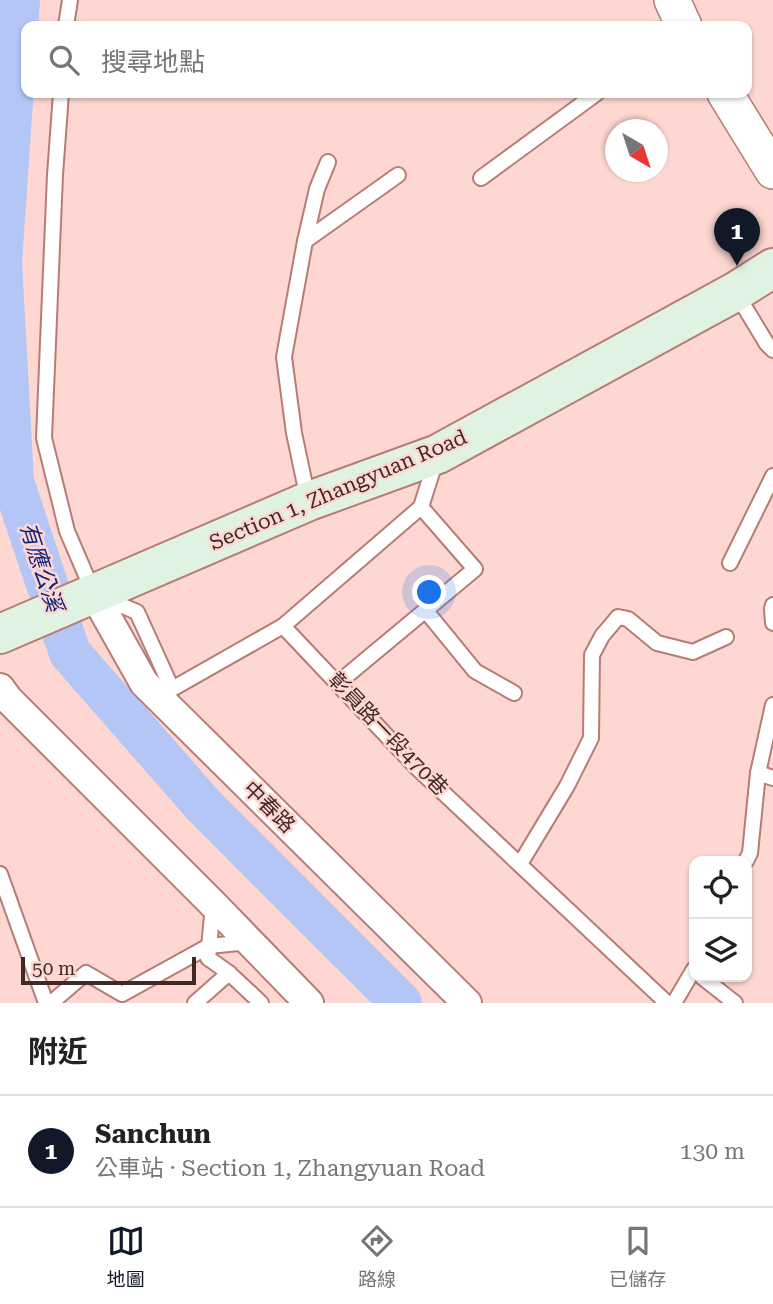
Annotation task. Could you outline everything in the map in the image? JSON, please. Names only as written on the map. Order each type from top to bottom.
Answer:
[{"type":"main road","name":"Section 1, Zhangyuan Road","points":[[0,634],[309,501],[438,454],[735,292],[773,268]]},
{"type":"street","points":[[672,0],[682,21]]},
{"type":"street","points":[[728,98],[773,170]]},
{"type":"street","name":"中春路","points":[[88,597],[144,683],[467,1003]]},
{"type":"street","points":[[0,688],[309,1003]]},
{"type":"lane","points":[[67,21],[70,0]]},
{"type":"lane","points":[[61,98],[44,438],[67,531],[88,597],[137,612],[172,689],[284,625],[421,507],[438,454]]},
{"type":"lane","points":[[481,178],[590,98]]},
{"type":"lane","points":[[309,501],[294,433],[284,357],[304,241],[317,189],[328,162]]},
{"type":"lane","points":[[304,241],[398,175]]},
{"type":"lane","points":[[735,292],[773,350]]},
{"type":"lane","points":[[730,563],[773,476]]},
{"type":"lane","points":[[338,683],[475,569],[421,507]]},
{"type":"lane","points":[[773,605],[773,623]]},
{"type":"lane","points":[[426,611],[475,671],[514,693]]},
{"type":"lane","points":[[520,864],[567,786],[591,738],[592,655],[602,636],[618,617],[628,619],[657,643],[693,652],[726,637]]},
{"type":"lane","name":"彰員路一段470巷","points":[[284,625],[418,769],[667,1003]]},
{"type":"lane","points":[[748,856],[758,774],[773,705]]},
{"type":"lane","points":[[758,774],[773,778]]},
{"type":"lane","points":[[0,874],[48,1003],[86,973],[122,994],[209,946],[250,942]]},
{"type":"lane","points":[[213,904],[208,958],[229,973],[261,1003]]},
{"type":"lane","points":[[195,1003],[229,973]]},
{"type":"lane","points":[[674,1003],[689,978]]},
{"type":"lane","points":[[708,982],[735,1003]]},
{"type":"waterway","name":"有應公溪","points":[[19,0],[1,262],[13,482],[70,653],[204,806],[401,1003]]},
{"type":"place","name":"Sanchun","points":[[737,266]]}]
